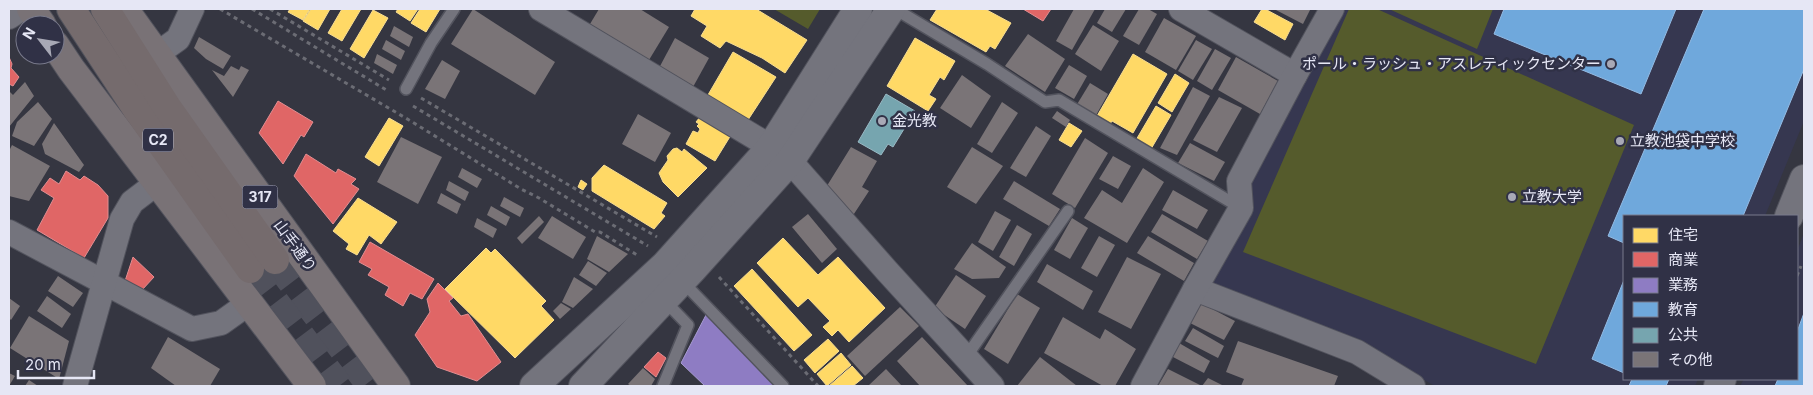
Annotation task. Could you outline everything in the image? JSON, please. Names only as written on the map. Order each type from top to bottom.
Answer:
[{"type":"highway","name":"C2","points":[[71,9],[138,111],[262,264],[105,9]]},
{"type":"main road","name":"山手通り","points":[[124,9],[396,386]]},
{"type":"main road","points":[[65,60],[312,386]]},
{"type":"street","points":[[9,17],[21,9]]},
{"type":"street","points":[[157,54],[178,39],[192,9]]},
{"type":"street","points":[[542,9],[781,154],[992,386]]},
{"type":"street","points":[[534,386],[781,154],[858,9]]},
{"type":"street","points":[[583,386],[702,258],[891,9]]},
{"type":"street","points":[[1181,9],[1295,75]]},
{"type":"street","points":[[1143,386],[1241,208],[1239,180],[1332,9]]},
{"type":"street","points":[[1789,215],[1804,180]]},
{"type":"street","points":[[75,386],[122,219],[132,202],[157,183]]},
{"type":"street","points":[[11,239],[105,283],[192,329],[221,323],[249,303]]},
{"type":"street","points":[[1195,289],[1357,352],[1412,386]]},
{"type":"lane","points":[[400,92],[454,9]]},
{"type":"lane","points":[[895,9],[987,64],[1045,102],[1059,100],[1241,208]]},
{"type":"lane","points":[[966,358],[1068,211]]},
{"type":"lane","points":[[663,386],[688,325],[673,290]]},
{"type":"lane","points":[[673,290],[783,386]]},
{"type":"path","points":[[220,9],[409,120],[521,189],[595,232],[600,232],[640,257]]},
{"type":"path","points":[[252,9],[658,238]]},
{"type":"path","points":[[270,9],[400,92]]},
{"type":"path","points":[[412,105],[649,248]]},
{"type":"path","points":[[702,258],[818,386]]},
{"type":"path","points":[[1798,274],[1801,266]]},
{"type":"shaded area","name":"立教大学","points":[[1342,9],[1804,9],[1804,121],[1765,215],[1623,215],[1623,380],[1698,380],[1695,386],[1435,386],[1390,361],[1209,288],[1249,183]]},
{"type":"shaded area","points":[[1804,233],[1804,386],[1740,386],[1743,380],[1798,380],[1798,248]]},
{"type":"green space","points":[[774,9],[820,9],[808,29]]},
{"type":"green space","points":[[1349,9],[1377,9],[1634,125],[1536,364],[1243,252]]},
{"type":"green space","points":[[1389,9],[1493,9],[1477,49]]},
{"type":"building: 住宅","points":[[290,9],[310,9],[303,20],[288,12]]},
{"type":"building: 住宅","points":[[311,9],[330,9],[318,30],[303,21]]},
{"type":"building: 住宅","points":[[342,9],[361,9],[342,41],[328,33]]},
{"type":"building: 住宅","points":[[398,9],[418,9],[410,21],[396,12]]},
{"type":"building: 住宅","points":[[420,9],[440,9],[426,32],[411,23]]},
{"type":"building: 住宅","points":[[695,9],[756,9],[807,40],[785,73],[762,58],[726,41],[720,48],[701,36],[707,26],[691,16]]},
{"type":"building: 住宅","points":[[937,9],[985,9],[1011,23],[995,49],[990,46],[986,52],[930,20]]},
{"type":"building: 住宅","points":[[1262,9],[1293,24],[1285,40],[1254,22]]},
{"type":"building: 住宅","points":[[373,10],[388,18],[364,58],[350,49]]},
{"type":"building: 住宅","points":[[915,38],[955,61],[944,80],[940,77],[929,95],[936,99],[928,111],[887,86]]},
{"type":"building: 住宅","points":[[733,52],[776,77],[746,123],[705,100]]},
{"type":"building: 住宅","points":[[1133,54],[1167,74],[1133,133],[1112,121],[1110,124],[1097,116]]},
{"type":"building: 住宅","points":[[1175,74],[1189,83],[1172,112],[1158,103]]},
{"type":"building: 住宅","points":[[1156,106],[1171,115],[1151,149],[1136,140]]},
{"type":"building: 住宅","points":[[700,117],[731,135],[715,161],[686,144],[693,131],[698,133],[700,129],[697,126],[699,124],[696,122]]},
{"type":"building: 住宅","points":[[389,118],[403,126],[379,166],[365,157]]},
{"type":"building: 住宅","points":[[1069,123],[1082,131],[1071,147],[1059,140]]},
{"type":"building: 住宅","points":[[677,148],[682,152],[684,149],[707,168],[678,197],[663,182],[659,173],[668,160],[667,156],[673,149]]},
{"type":"building: 住宅","points":[[604,165],[667,203],[661,213],[665,216],[654,229],[592,191],[592,178]]},
{"type":"building: 住宅","points":[[581,180],[587,184],[583,190],[578,187]]},
{"type":"building: 住宅","points":[[358,198],[397,222],[381,244],[369,235],[357,255],[346,249],[349,244],[333,231]]},
{"type":"building: 住宅","points":[[783,238],[818,275],[838,257],[885,308],[849,342],[838,330],[832,336],[823,327],[830,321],[808,298],[798,307],[757,263]]},
{"type":"building: 住宅","points":[[486,248],[491,253],[495,249],[546,301],[541,306],[554,320],[515,358],[445,289]]},
{"type":"building: 住宅","points":[[752,269],[812,335],[794,351],[734,286]]},
{"type":"building: 住宅","points":[[828,339],[839,351],[815,373],[804,360]]},
{"type":"building: 住宅","points":[[841,353],[851,365],[827,386],[817,374]]},
{"type":"building: 住宅","points":[[852,366],[863,378],[853,386],[829,386]]},
{"type":"building: 商業","points":[[1023,9],[1051,9],[1043,21]]},
{"type":"building: 商業","points":[[9,57],[12,64],[11,68],[19,77],[13,86],[9,84]]},
{"type":"building: 商業","points":[[278,101],[313,122],[304,137],[301,135],[283,164],[259,133]]},
{"type":"building: 商業","points":[[306,154],[336,173],[338,169],[356,179],[351,184],[359,189],[333,224],[294,176]]},
{"type":"building: 商業","points":[[66,171],[80,180],[84,176],[98,185],[108,196],[108,218],[84,258],[37,230],[54,198],[41,190],[50,178],[59,184]]},
{"type":"building: 商業","points":[[370,242],[434,279],[422,299],[410,293],[403,306],[385,295],[389,287],[368,275],[372,269],[359,262]]},
{"type":"building: 商業","points":[[133,257],[154,277],[142,290],[125,281]]},
{"type":"building: 商業","points":[[438,283],[453,298],[449,301],[461,316],[468,314],[501,362],[477,381],[437,367],[415,335],[430,312],[427,299]]},
{"type":"building: 商業","points":[[658,352],[666,358],[656,377],[644,367]]},
{"type":"building: 業務","points":[[706,315],[775,386],[705,386],[681,363]]},
{"type":"building: 教育","name":"ポール・ラッシュ・アスレティックセンター","points":[[1504,9],[1676,9],[1641,94],[1494,34]]},
{"type":"building: 教育","points":[[1704,9],[1804,9],[1804,69],[1743,215],[1623,215],[1623,243],[1608,236]]},
{"type":"building: 教育","points":[[1623,282],[1623,373],[1592,359]]},
{"type":"building: 教育","points":[[1804,313],[1804,386],[1775,386],[1778,380],[1798,380],[1798,329]]},
{"type":"building: 教育","points":[[1632,380],[1669,380],[1666,386],[1629,386]]},
{"type":"building: 公共","points":[[886,94],[915,111],[893,147],[888,144],[881,155],[858,142]]},
{"type":"building: その他","points":[[473,9],[555,62],[535,95],[451,44]]},
{"type":"building: その他","points":[[599,9],[640,9],[669,27],[649,60],[590,24]]},
{"type":"building: その他","points":[[1074,9],[1095,9],[1072,50],[1056,41]]},
{"type":"building: その他","points":[[1105,9],[1126,9],[1112,32],[1097,23]]},
{"type":"building: その他","points":[[1139,9],[1148,9],[1157,14],[1139,45],[1123,36]]},
{"type":"building: その他","points":[[1274,9],[1308,9],[1310,10],[1303,24]]},
{"type":"building: その他","points":[[1164,18],[1196,36],[1176,70],[1145,52]]},
{"type":"building: その他","points":[[1093,25],[1119,41],[1101,71],[1075,54]]},
{"type":"building: その他","points":[[394,26],[413,37],[409,47],[390,36]]},
{"type":"building: その他","points":[[1028,34],[1065,59],[1045,92],[1005,66]]},
{"type":"building: その他","points":[[199,37],[231,56],[223,69],[206,59],[194,48]]},
{"type":"building: その他","points":[[675,38],[709,58],[693,87],[659,68]]},
{"type":"building: その他","points":[[386,40],[405,51],[401,60],[382,49]]},
{"type":"building: その他","points":[[1196,40],[1212,49],[1193,80],[1178,71]]},
{"type":"building: その他","points":[[1215,49],[1231,58],[1212,90],[1197,81]]},
{"type":"building: その他","points":[[377,54],[397,65],[393,74],[374,63]]},
{"type":"building: その他","points":[[1236,57],[1278,81],[1260,114],[1218,90]]},
{"type":"building: その他","points":[[442,60],[460,71],[445,99],[425,89]]},
{"type":"building: その他","points":[[1069,65],[1087,76],[1074,99],[1055,88]]},
{"type":"building: その他","points":[[231,66],[239,70],[241,66],[249,70],[233,97],[212,70],[224,76]]},
{"type":"building: その他","points":[[962,75],[991,96],[971,128],[940,108]]},
{"type":"building: その他","points":[[25,82],[34,96],[9,127],[9,91],[13,95]]},
{"type":"building: その他","points":[[1090,83],[1108,94],[1095,117],[1076,106]]},
{"type":"building: その他","points":[[1193,87],[1210,96],[1177,155],[1160,148]]},
{"type":"building: その他","points":[[1219,97],[1242,108],[1217,152],[1193,140]]},
{"type":"building: その他","points":[[38,102],[52,119],[34,146],[12,136],[17,122]]},
{"type":"building: その他","points":[[1002,102],[1018,113],[992,153],[977,144]]},
{"type":"building: その他","points":[[1057,111],[1070,120],[1066,127],[1052,118]]},
{"type":"building: その他","points":[[638,114],[671,133],[655,162],[622,144]]},
{"type":"building: その他","points":[[54,123],[84,165],[79,172],[45,154],[42,144]]},
{"type":"building: その他","points":[[1036,126],[1051,136],[1026,177],[1010,168]]},
{"type":"building: その他","points":[[401,137],[442,157],[418,204],[377,182]]},
{"type":"building: その他","points":[[1085,138],[1108,153],[1075,208],[1052,194]]},
{"type":"building: その他","points":[[1190,143],[1225,162],[1214,181],[1178,163]]},
{"type":"building: その他","points":[[12,145],[50,166],[29,201],[9,196],[9,151]]},
{"type":"building: その他","points":[[851,147],[877,161],[862,187],[869,191],[850,220],[825,189]]},
{"type":"building: その他","points":[[972,147],[1003,166],[976,204],[947,187]]},
{"type":"building: その他","points":[[1113,156],[1131,166],[1118,189],[1099,179]]},
{"type":"building: その他","points":[[462,168],[482,179],[477,188],[458,177]]},
{"type":"building: その他","points":[[1143,168],[1164,182],[1127,243],[1084,218],[1102,190],[1122,203]]},
{"type":"building: その他","points":[[449,181],[469,192],[465,201],[446,190]]},
{"type":"building: その他","points":[[1014,181],[1060,209],[1049,226],[1003,199]]},
{"type":"building: その他","points":[[1173,190],[1208,210],[1197,229],[1162,210]]},
{"type":"building: その他","points":[[441,193],[461,204],[457,214],[437,203]]},
{"type":"building: その他","points":[[504,197],[524,208],[520,217],[500,206]]},
{"type":"building: その他","points":[[491,206],[510,217],[506,226],[487,215]]},
{"type":"building: その他","points":[[995,211],[1011,220],[993,251],[978,242]]},
{"type":"building: その他","points":[[808,214],[837,249],[822,263],[792,227]]},
{"type":"building: その他","points":[[1162,214],[1208,241],[1197,259],[1151,232]]},
{"type":"building: その他","points":[[539,216],[544,222],[522,244],[517,238]]},
{"type":"building: その他","points":[[552,216],[586,237],[573,259],[538,238]]},
{"type":"building: その他","points":[[477,218],[497,229],[493,238],[474,227]]},
{"type":"building: その他","points":[[1072,218],[1088,228],[1070,259],[1054,250]]},
{"type":"building: その他","points":[[1017,225],[1032,234],[1014,266],[999,257]]},
{"type":"building: その他","points":[[597,236],[628,254],[609,272],[587,259]]},
{"type":"building: その他","points":[[1099,236],[1115,245],[1097,277],[1081,268]]},
{"type":"building: その他","points":[[1148,236],[1194,263],[1184,281],[1137,253]]},
{"type":"building: その他","points":[[972,243],[1006,267],[999,278],[972,279],[954,269]]},
{"type":"building: その他","points":[[1127,257],[1161,274],[1131,329],[1098,312]]},
{"type":"building: その他","points":[[588,261],[607,273],[596,286],[579,275]]},
{"type":"building: その他","points":[[1047,264],[1093,291],[1083,310],[1037,282]]},
{"type":"building: その他","points":[[956,275],[986,296],[965,329],[934,308]]},
{"type":"building: その他","points":[[58,276],[83,293],[73,307],[48,291]]},
{"type":"building: その他","points":[[574,277],[593,289],[573,308],[562,302]]},
{"type":"building: その他","points":[[1017,294],[1040,308],[1008,364],[984,349]]},
{"type":"building: その他","points":[[47,296],[71,314],[62,328],[37,311]]},
{"type":"building: その他","points":[[9,298],[20,306],[11,320],[9,318]]},
{"type":"building: その他","points":[[1199,302],[1235,321],[1224,340],[1188,322]]},
{"type":"building: その他","points":[[561,303],[571,309],[560,319],[553,311]]},
{"type":"building: その他","points":[[900,307],[919,326],[865,376],[847,356]]},
{"type":"building: その他","points":[[29,316],[69,341],[59,379],[10,348]]},
{"type":"building: その他","points":[[1063,317],[1100,339],[1105,329],[1136,349],[1115,386],[1103,386],[1044,353]]},
{"type":"building: その他","points":[[1193,328],[1224,346],[1218,358],[1185,341]]},
{"type":"building: その他","points":[[168,337],[220,369],[210,386],[176,386],[151,368]]},
{"type":"building: その他","points":[[922,337],[968,386],[920,386],[897,361]]},
{"type":"building: その他","points":[[1238,341],[1338,376],[1334,386],[1241,386],[1244,379],[1226,372]]},
{"type":"building: その他","points":[[1179,343],[1210,361],[1204,373],[1171,356]]},
{"type":"building: その他","points":[[1040,357],[1077,386],[1017,386]]},
{"type":"building: その他","points":[[643,368],[655,379],[651,386],[631,386],[628,384]]},
{"type":"building: その他","points":[[886,369],[902,386],[868,386]]},
{"type":"building: その他","points":[[1168,369],[1202,386],[1158,386]]},
{"type":"building: その他","points":[[9,373],[15,376],[9,386]]},
{"type":"building: その他","points":[[1208,378],[1224,386],[1202,386]]},
{"type":"building: その他","points":[[29,380],[38,386],[25,386]]},
{"type":"tunnel","points":[[275,260],[371,386]]},
{"type":"tunnel","points":[[250,269],[339,386]]},
{"type":"place","name":"ポール・ラッシュ・アスレティックセンター","points":[[1611,64]]},
{"type":"place","name":"金光教","points":[[882,121]]},
{"type":"place","name":"立教池袋中学校","points":[[1620,141]]},
{"type":"place","name":"立教大学","points":[[1512,197]]}]
